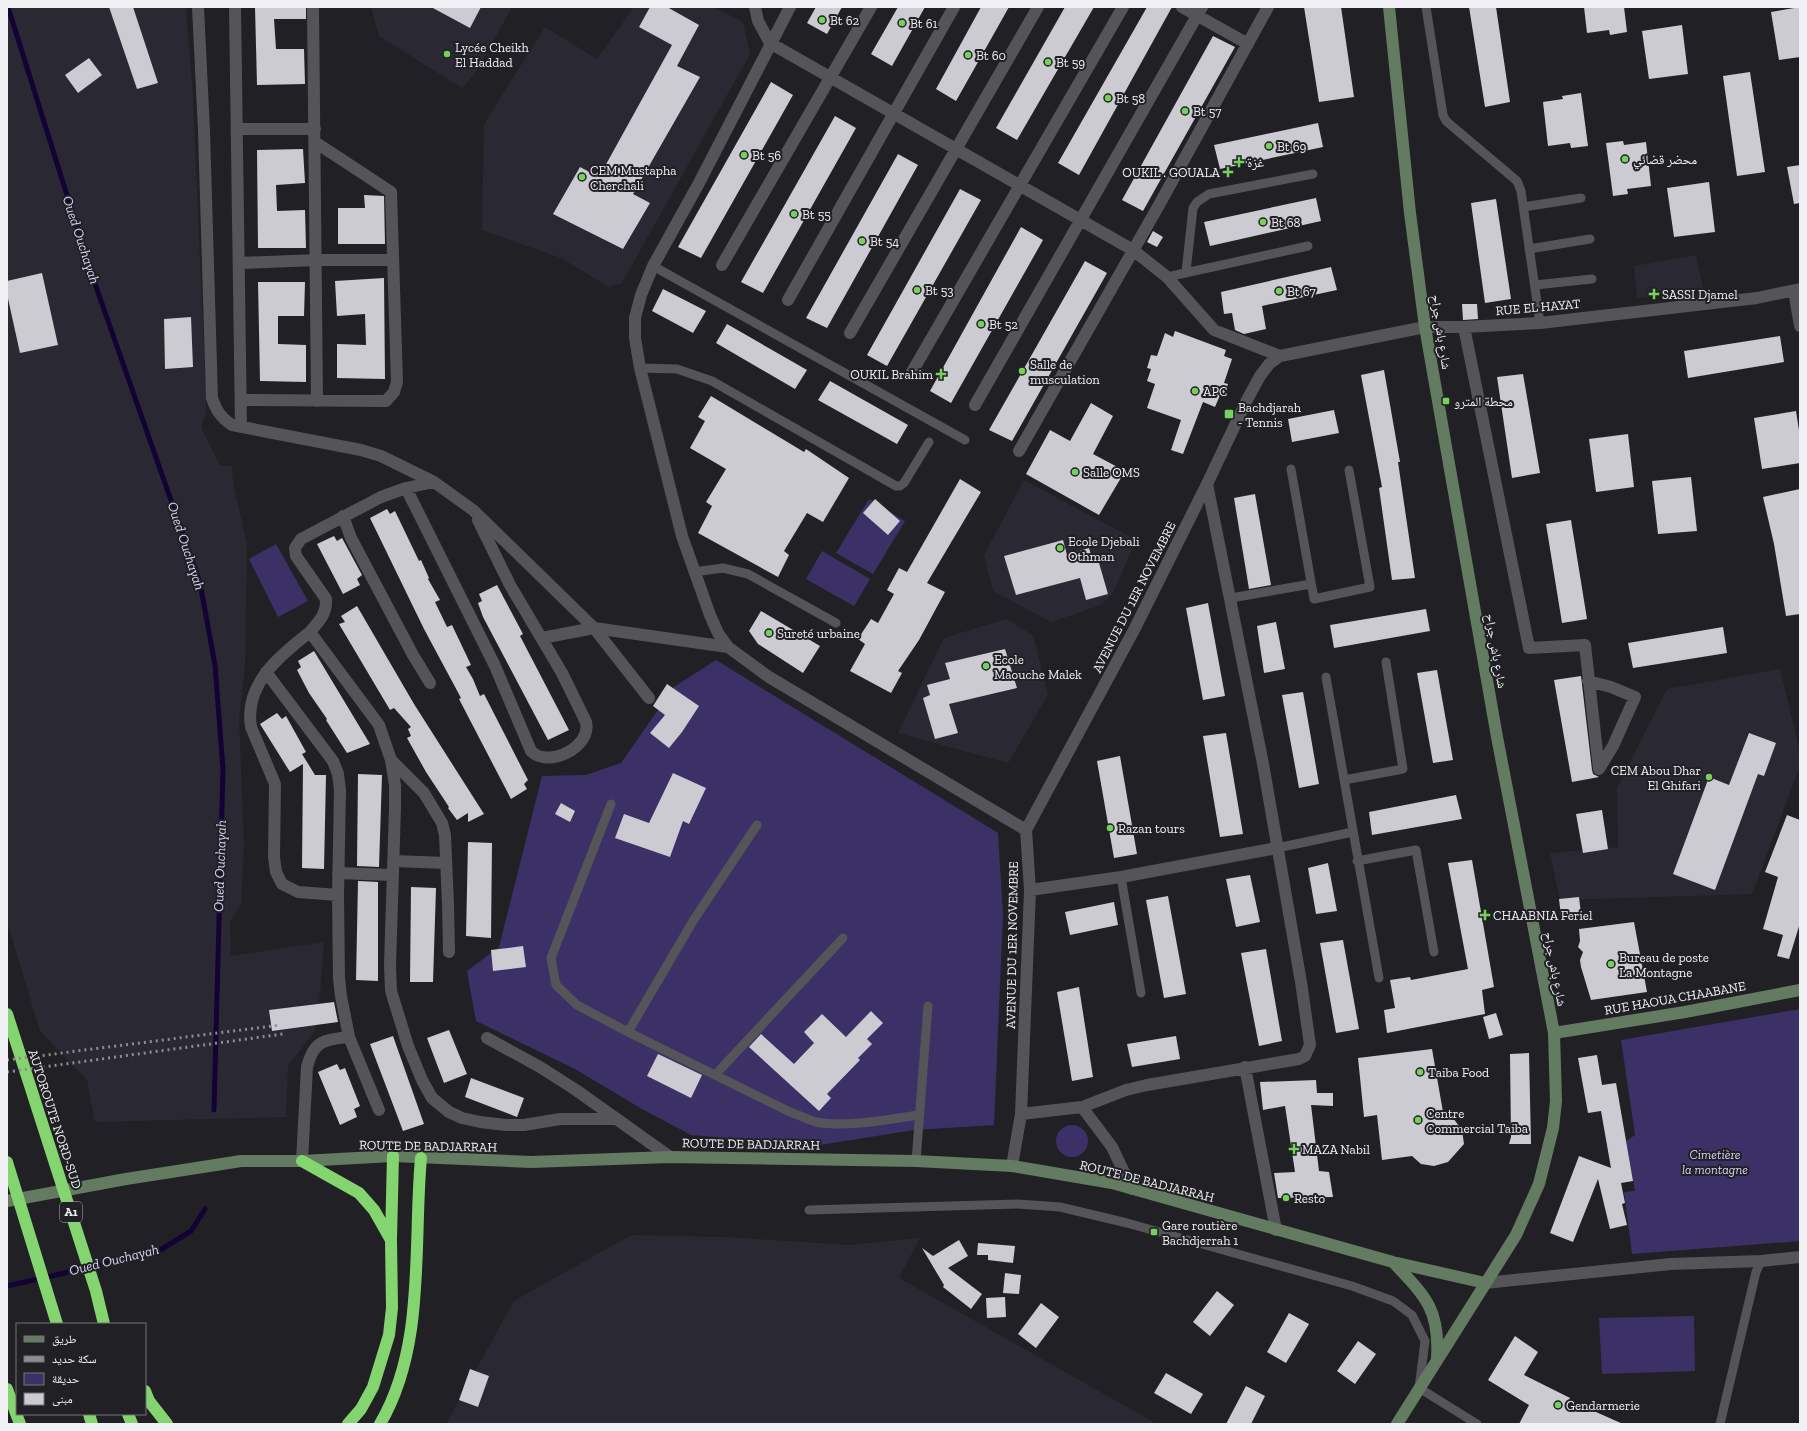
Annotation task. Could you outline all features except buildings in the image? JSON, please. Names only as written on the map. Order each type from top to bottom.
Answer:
[{"type":"highway","name":"AUTOROUTE NORD-SUD","points":[[7,1014],[96,1291],[104,1323]]},
{"type":"highway","points":[[348,1424],[361,1409],[373,1387],[389,1335],[392,1308],[391,1240],[393,1156]]},
{"type":"highway","points":[[380,1424],[398,1386],[408,1345],[416,1274],[417,1215],[421,1158]]},
{"type":"highway","points":[[302,1161],[359,1193],[374,1210],[391,1240]]},
{"type":"highway","points":[[7,1162],[57,1323]]},
{"type":"highway","points":[[96,1291],[112,1323]]},
{"type":"highway","points":[[7,1389],[16,1413]]},
{"type":"highway","points":[[146,1394],[149,1401],[167,1424]]},
{"type":"main road","name":"شارع باش جراح","points":[[1389,7],[1410,214],[1425,327],[1497,737],[1554,1033],[1556,1102],[1553,1128],[1539,1184],[1516,1235],[1397,1424]]},
{"type":"main road","name":"RUE HAOUA CHAABANE","points":[[1554,1033],[1685,1012],[1800,990]]},
{"type":"main road","name":"ROUTE DE BADJARRAH","points":[[7,1201],[126,1179],[241,1161],[302,1161],[393,1156],[531,1162],[670,1157],[916,1161],[1012,1166],[1084,1178],[1132,1189],[1393,1262],[1485,1283]]},
{"type":"main road","points":[[1393,1262],[1422,1294],[1433,1314],[1437,1325],[1437,1359]]},
{"type":"street","points":[[198,7],[205,139],[212,398],[215,409],[232,425],[361,450],[381,456],[434,482],[473,510],[594,628],[649,698]]},
{"type":"street","points":[[235,7],[236,129],[240,263],[241,427]]},
{"type":"street","points":[[313,7],[317,260],[317,401]]},
{"type":"street","points":[[755,7],[758,21],[770,43],[955,149],[1020,184],[1133,250],[1167,277],[1214,330],[1280,356]]},
{"type":"street","points":[[790,7],[770,43],[699,183],[653,266],[641,295],[635,318],[635,338],[640,368],[682,536],[694,572],[718,633],[728,647],[768,677],[1026,830]]},
{"type":"street","points":[[722,265],[871,7]]},
{"type":"street","points":[[788,300],[954,7]]},
{"type":"street","points":[[850,333],[1038,7]]},
{"type":"street","points":[[912,372],[1123,7]]},
{"type":"street","points":[[1182,7],[1200,11],[1248,44]]},
{"type":"street","points":[[1019,451],[1268,7]]},
{"type":"street","points":[[975,405],[1200,11]]},
{"type":"street","points":[[236,129],[315,129]]},
{"type":"street","points":[[241,400],[386,401],[394,392],[397,382],[391,192],[315,142]]},
{"type":"street","points":[[240,263],[317,260],[393,260]]},
{"type":"street","points":[[1797,290],[1800,326]]},
{"type":"street","name":"RUE EL HAYAT","points":[[1280,356],[1425,327],[1464,327],[1540,323],[1757,298],[1797,290]]},
{"type":"street","points":[[1464,327],[1529,648],[1585,645],[1588,681],[1599,769],[1613,746],[1635,697],[1611,687],[1588,681]]},
{"type":"street","name":"AVENUE DU 1ER NOVEMBRE","points":[[1012,1166],[1021,1114],[1030,890],[1026,830],[1134,630],[1260,376],[1269,364],[1280,356]]},
{"type":"street","points":[[338,895],[309,894],[288,888],[282,884],[276,872],[273,834],[274,784],[251,727],[249,718],[251,699],[256,686],[266,672],[289,648],[310,632],[323,616],[326,607],[326,599],[296,556],[295,548],[301,539],[381,497],[406,488],[434,482]]},
{"type":"street","points":[[1021,1114],[1082,1106],[1126,1090],[1147,1085],[1245,1067],[1299,1059],[1305,1056],[1310,1045],[1290,916],[1263,764],[1207,484]]},
{"type":"street","points":[[406,488],[473,625],[495,666],[531,751],[538,757],[548,758],[566,752],[580,743],[586,734],[587,728],[582,713],[542,638],[510,585],[473,510]]},
{"type":"street","points":[[343,516],[351,538],[413,655],[430,683]]},
{"type":"street","points":[[542,638],[594,628],[728,647]]},
{"type":"street","points":[[310,632],[379,725],[391,760],[395,785],[390,965],[391,992],[408,1046],[422,1080],[432,1098],[449,1112],[462,1118],[500,1124],[524,1125],[560,1119],[616,1119]]},
{"type":"street","points":[[266,672],[327,750],[338,774],[340,790],[338,873],[339,978],[349,1036],[380,1110]]},
{"type":"street","points":[[391,760],[424,793],[439,816],[445,834],[448,952]]},
{"type":"street","points":[[1030,890],[1121,877],[1277,848]]},
{"type":"street","points":[[393,861],[446,863]]},
{"type":"street","points":[[338,873],[393,875]]},
{"type":"street","points":[[302,1161],[307,1067],[310,1056],[317,1044],[324,1041],[349,1036]]},
{"type":"street","points":[[487,1038],[540,1067],[592,1101],[670,1157]]},
{"type":"street","points":[[1245,1067],[1276,1230]]},
{"type":"street","points":[[1082,1106],[1112,1147],[1132,1189]]},
{"type":"street","points":[[1485,1283],[1671,1264],[1761,1261],[1800,1257]]},
{"type":"lane","points":[[1426,7],[1443,115],[1446,121],[1517,181],[1521,191],[1540,323]]},
{"type":"lane","points":[[1186,272],[1192,208],[1197,202],[1209,194],[1313,174]]},
{"type":"lane","points":[[1523,207],[1580,198]]},
{"type":"lane","points":[[1529,248],[1590,239]]},
{"type":"lane","points":[[1167,277],[1308,246]]},
{"type":"lane","points":[[653,266],[965,440]]},
{"type":"lane","points":[[1535,285],[1592,279]]},
{"type":"lane","points":[[640,368],[677,369],[712,381],[896,486],[900,486],[904,482],[929,442]]},
{"type":"lane","points":[[1291,469],[1314,599],[1370,587],[1349,470]]},
{"type":"lane","points":[[694,572],[723,568],[748,574],[836,623]]},
{"type":"lane","points":[[1231,598],[1311,584]]},
{"type":"lane","points":[[1344,780],[1403,769],[1386,662]]},
{"type":"lane","points":[[1326,677],[1357,861],[1379,978]]},
{"type":"lane","points":[[611,804],[551,958],[556,985],[577,1005],[714,1075],[814,1122],[829,1124],[846,1123],[919,1115]]},
{"type":"lane","points":[[628,1032],[693,921],[757,825]]},
{"type":"lane","points":[[1277,848],[1353,832]]},
{"type":"lane","points":[[1357,861],[1416,850],[1434,952]]},
{"type":"lane","points":[[1121,877],[1141,993]]},
{"type":"lane","points":[[714,1075],[842,938]]},
{"type":"lane","points":[[916,1161],[928,1006]]},
{"type":"lane","points":[[809,1210],[1018,1204],[1060,1207],[1127,1223],[1352,1286],[1393,1301],[1412,1315],[1426,1341],[1419,1388],[1477,1424]]},
{"type":"lane","points":[[1720,1424],[1756,1272],[1761,1261]]},
{"type":"shaded area","points":[[7,7],[186,7],[193,96],[206,402],[206,413],[201,427],[220,466],[232,466],[233,483],[247,544],[245,665],[239,719],[244,845],[241,904],[230,922],[231,956],[324,942],[315,1031],[288,1066],[286,1117],[95,1122],[87,1080],[40,1031],[7,922]]},
{"type":"shaded area","name":"Lycée Cheikh El Haddad","points":[[371,7],[512,7],[476,72],[462,88],[379,36]]},
{"type":"shaded area","name":"CEM Mustapha Cherchali","points":[[634,7],[714,7],[743,22],[750,54],[622,283],[609,287],[561,258],[482,230],[484,124],[545,27],[597,59]]},
{"type":"shaded area","points":[[1696,255],[1703,288],[1637,298],[1634,266]]},
{"type":"shaded area","name":"Ecole Djebali Othman","points":[[1024,480],[1136,540],[1113,593],[1101,605],[1051,622],[993,591],[984,555]]},
{"type":"shaded area","name":"Ecole Maouche Malek","points":[[1006,619],[1033,635],[1048,695],[1008,763],[898,733],[944,638]]},
{"type":"shaded area","name":"CEM Abou Dhar El Ghifari","points":[[1780,669],[1800,752],[1800,766],[1752,894],[1560,900],[1550,853],[1618,847],[1617,788],[1667,689]]},
{"type":"shaded area","points":[[631,1235],[725,1237],[849,1245],[920,1238],[899,1278],[1157,1424],[446,1424],[514,1301]]},
{"type":"green space","points":[[869,499],[905,521],[873,574],[836,553]]},
{"type":"green space","points":[[276,544],[308,601],[278,617],[249,559]]},
{"type":"green space","points":[[822,551],[870,579],[854,606],[806,579]]},
{"type":"green space","points":[[716,660],[998,833],[1003,915],[994,1125],[914,1130],[820,1145],[691,1135],[642,1109],[575,1069],[476,1021],[467,971],[499,947],[542,776],[586,775],[621,763],[674,687]]},
{"type":"green space","name":"Cimetière la montagne","points":[[1800,1009],[1800,1241],[1632,1254],[1624,1192],[1635,1191],[1626,1141],[1635,1135],[1621,1040]]},
{"type":"green space","points":[[1072,1125],[1078,1126],[1085,1132],[1088,1141],[1087,1147],[1081,1154],[1072,1157],[1066,1156],[1059,1150],[1056,1141],[1057,1135],[1063,1128]]},
{"type":"green space","points":[[1694,1316],[1695,1371],[1602,1374],[1599,1318]]},
{"type":"waterway","name":"Oued Ouchayah","points":[[8,7],[93,278],[200,583],[215,665],[223,769],[214,1110]]},
{"type":"waterway","name":"Oued Ouchayah","points":[[7,1286],[157,1252],[191,1231],[205,1209]]},
{"type":"railway","points":[[7,1060],[280,1025]]},
{"type":"railway","points":[[7,1072],[283,1034]]},
{"type":"place","name":"Bt 62","points":[[822,20]]},
{"type":"place","name":"Bt 61","points":[[902,23]]},
{"type":"place","name":"Lycée Cheikh El Haddad","points":[[447,54]]},
{"type":"place","name":"Bt 60","points":[[968,55]]},
{"type":"place","name":"Bt 59","points":[[1048,62]]},
{"type":"place","name":"Bt 58","points":[[1108,98]]},
{"type":"place","name":"Bt 57","points":[[1185,111]]},
{"type":"place","name":"Bt 69","points":[[1269,146]]},
{"type":"place","name":"Bt 56","points":[[744,155]]},
{"type":"place","name":"محضر قضائي","points":[[1625,159]]},
{"type":"place","name":"غزة","points":[[1239,162]]},
{"type":"place","name":"OUKIL . GOUALA","points":[[1228,172]]},
{"type":"place","name":"CEM Mustapha Cherchali","points":[[582,177]]},
{"type":"place","name":"Bt 55","points":[[794,214]]},
{"type":"place","name":"Bt 68","points":[[1263,222]]},
{"type":"place","name":"Bt 54","points":[[862,241]]},
{"type":"place","name":"Bt 53","points":[[917,290]]},
{"type":"place","name":"Bt 67","points":[[1279,291]]},
{"type":"place","name":"SASSI Djamel","points":[[1654,294]]},
{"type":"place","name":"Bt 52","points":[[981,324]]},
{"type":"place","name":"Salle de musculation","points":[[1022,371]]},
{"type":"place","name":"OUKIL Brahim","points":[[941,374]]},
{"type":"place","name":"APC","points":[[1195,391]]},
{"type":"place","name":"محطة المترو","points":[[1446,401]]},
{"type":"place","name":"Bachdjarah - Tennis","points":[[1229,414]]},
{"type":"place","name":"Salle OMS","points":[[1075,472]]},
{"type":"place","name":"Ecole Djebali Othman","points":[[1060,548]]},
{"type":"place","name":"Sureté urbaine","points":[[769,633]]},
{"type":"place","name":"Ecole Maouche Malek","points":[[986,666]]},
{"type":"place","name":"CEM Abou Dhar El Ghifari","points":[[1709,777]]},
{"type":"place","name":"Razan tours","points":[[1110,828]]},
{"type":"place","name":"CHAABNIA Feriel","points":[[1485,915]]},
{"type":"place","name":"Bureau de poste La Montagne","points":[[1611,964]]},
{"type":"place","name":"Taiba Food","points":[[1420,1072]]},
{"type":"place","name":"Centre Commercial Taiba","points":[[1418,1120]]},
{"type":"place","name":"MAZA Nabil","points":[[1294,1149]]},
{"type":"place","name":"Resto","points":[[1286,1198]]},
{"type":"place","name":"Gare routière Bachdjerrah 1","points":[[1154,1232]]},
{"type":"place","name":"Gendarmerie","points":[[1558,1405]]}]
